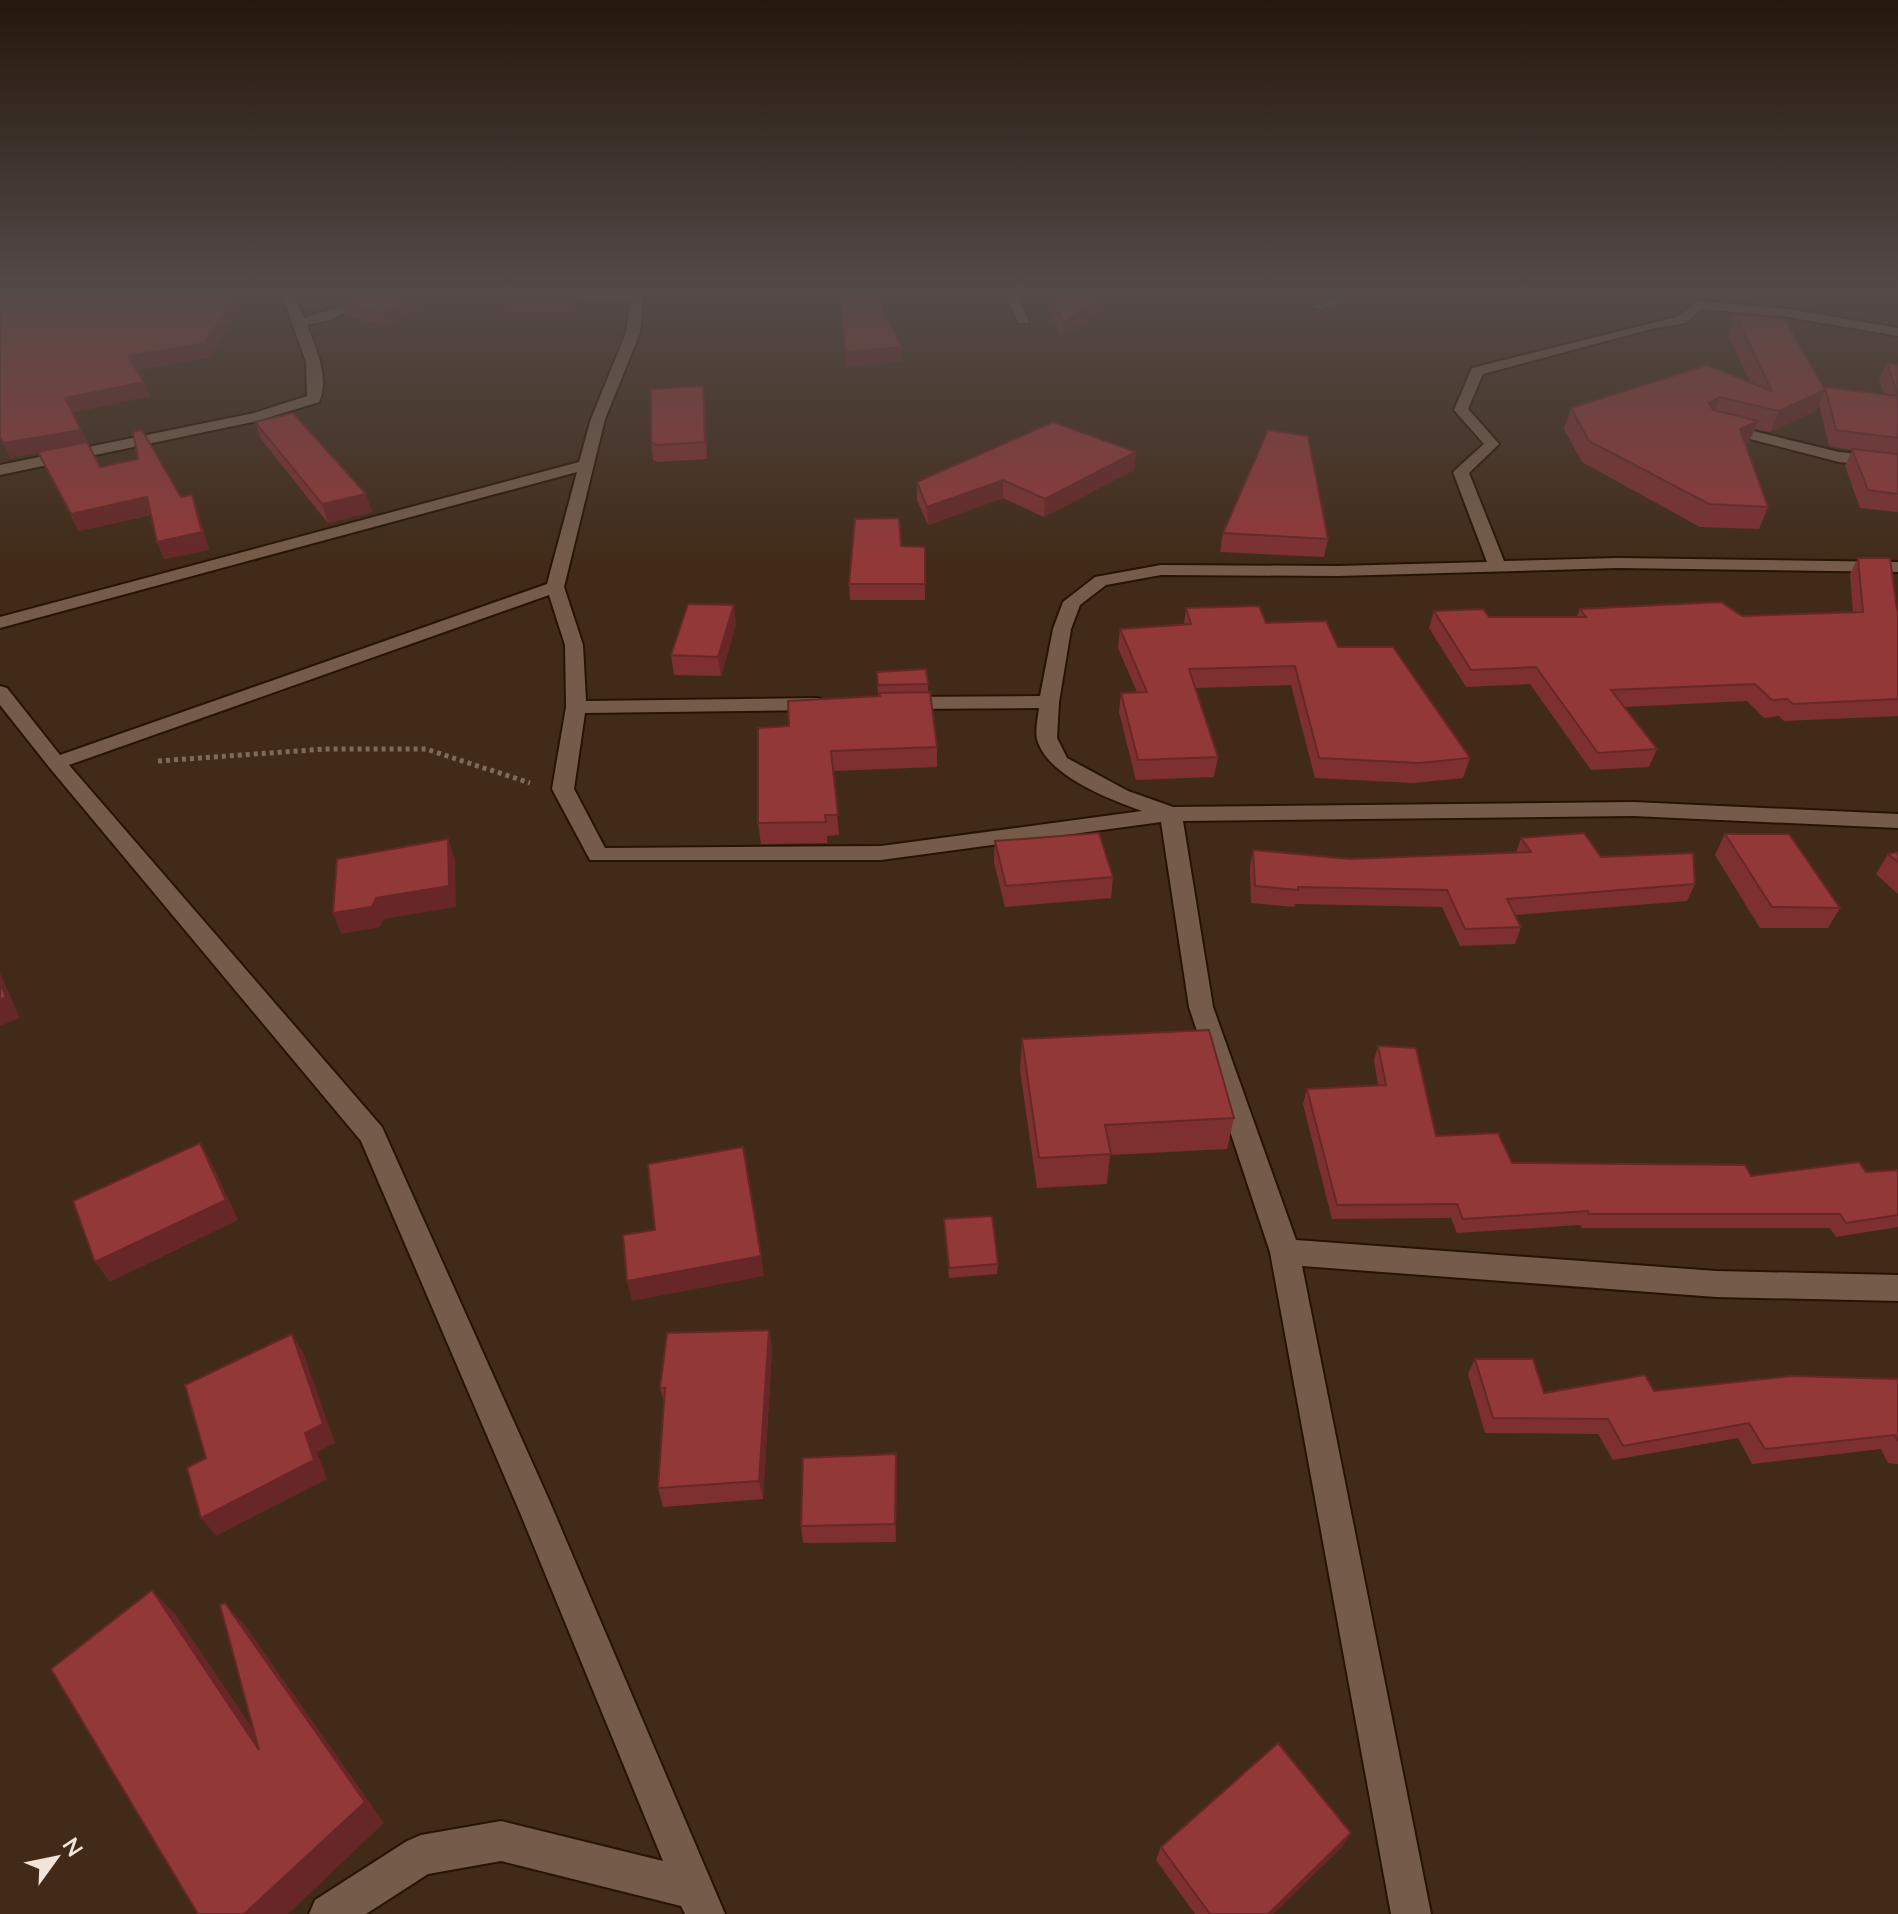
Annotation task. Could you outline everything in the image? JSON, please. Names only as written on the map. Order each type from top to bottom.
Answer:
[{"type":"street","points":[[0,470],[214,426],[309,401],[317,393],[316,384]]},
{"type":"street","points":[[612,384],[598,419],[555,587],[574,645],[576,707],[563,789],[598,855],[881,853],[1171,814],[1633,809],[1898,821]]},
{"type":"street","points":[[1472,384],[1461,410],[1492,444],[1461,472],[1498,567]]},
{"type":"street","points":[[1711,425],[1839,457],[1898,463]]},
{"type":"street","points":[[0,623],[588,464]]},
{"type":"street","points":[[1171,814],[1121,796],[1059,762],[1047,738],[1049,702],[1062,629],[1072,602],[1101,581],[1161,570],[1618,563],[1898,567]]},
{"type":"street","points":[[56,763],[555,587]]},
{"type":"street","points":[[0,692],[56,763],[372,1135],[537,1512],[700,1902]]},
{"type":"street","points":[[876,704],[1049,702]]},
{"type":"street","points":[[576,707],[844,704]]},
{"type":"street","points":[[1171,814],[1201,1007],[1285,1252],[1411,1914]]},
{"type":"street","points":[[1285,1252],[1716,1284],[1898,1288]]},
{"type":"street","points":[[329,1914],[421,1855],[501,1841],[700,1902]]},
{"type":"path","points":[[152,762],[309,750],[429,749],[510,780],[563,789]]},
{"type":"building","points":[[0,384],[133,384],[65,398],[81,430],[3,443],[0,436]]},
{"type":"building","points":[[1646,384],[1755,384],[1772,391],[1769,384],[1822,384],[1825,390],[1779,411],[1720,397],[1709,403],[1713,410],[1758,421],[1740,429],[1768,507],[1709,504],[1589,441],[1571,408]]},
{"type":"building","points":[[703,386],[705,442],[656,445],[651,442],[651,389]]},
{"type":"building","points":[[1825,387],[1898,396],[1898,438],[1836,430]]},
{"type":"building","points":[[293,413],[366,494],[322,504],[255,422]]},
{"type":"building","points":[[1053,422],[1136,452],[1045,499],[1003,480],[927,507],[917,482]]},
{"type":"building","points":[[142,430],[181,497],[192,495],[202,532],[157,542],[147,497],[71,514],[38,452],[87,442],[100,467],[138,459],[133,432]]},
{"type":"building","points":[[1268,430],[1308,436],[1328,539],[1223,533]]},
{"type":"building","points":[[1852,449],[1898,454],[1898,494],[1868,490]]},
{"type":"building","points":[[899,518],[901,546],[925,547],[925,584],[849,584],[855,519]]},
{"type":"building","points":[[1858,558],[1890,558],[1898,610],[1898,699],[1793,704],[1787,699],[1772,700],[1755,684],[1611,690],[1657,749],[1598,753],[1536,667],[1471,670],[1434,611],[1483,609],[1489,617],[1586,617],[1580,609],[1721,602],[1742,616],[1863,612]]},
{"type":"building","points":[[688,604],[734,605],[718,657],[671,655]]},
{"type":"building","points":[[1259,606],[1266,623],[1326,621],[1338,647],[1393,647],[1470,758],[1419,763],[1319,758],[1295,666],[1189,669],[1218,757],[1138,760],[1121,693],[1147,692],[1120,629],[1191,624],[1186,608]]},
{"type":"building","points":[[926,669],[928,684],[878,685],[877,672]]},
{"type":"building","points":[[930,692],[937,747],[831,751],[838,815],[825,815],[826,822],[758,823],[758,728],[789,726],[788,701]]},
{"type":"building","points":[[1099,833],[1113,877],[1006,886],[995,841]]},
{"type":"building","points":[[1584,833],[1601,857],[1693,853],[1695,884],[1507,899],[1521,927],[1465,929],[1447,890],[1298,887],[1298,890],[1255,886],[1253,850],[1350,859],[1531,852],[1521,838]]},
{"type":"building","points":[[1725,834],[1789,834],[1840,908],[1772,907]]},
{"type":"building","points":[[448,839],[449,886],[376,898],[372,907],[333,913],[337,859]]},
{"type":"building","points":[[1898,852],[1898,862],[1888,854]]},
{"type":"building","points":[[0,983],[6,997],[0,1000]]},
{"type":"building","points":[[1209,1030],[1234,1118],[1105,1125],[1111,1154],[1039,1158],[1022,1039]]},
{"type":"building","points":[[1378,1046],[1416,1048],[1436,1136],[1498,1133],[1512,1163],[1745,1165],[1751,1176],[1859,1162],[1866,1172],[1898,1170],[1898,1215],[1846,1223],[1840,1214],[1589,1214],[1588,1211],[1463,1219],[1457,1204],[1337,1205],[1307,1089],[1386,1085]]},
{"type":"building","points":[[200,1143],[226,1200],[95,1262],[73,1201]]},
{"type":"building","points":[[743,1147],[761,1256],[627,1281],[623,1235],[655,1230],[648,1164]]},
{"type":"building","points":[[992,1216],[998,1264],[949,1268],[944,1219]]},
{"type":"building","points":[[769,1330],[759,1481],[658,1488],[665,1388],[660,1388],[667,1333]]},
{"type":"building","points":[[292,1334],[323,1424],[305,1433],[314,1460],[201,1518],[187,1468],[206,1458],[185,1385]]},
{"type":"building","points":[[1475,1359],[1533,1359],[1544,1393],[1645,1375],[1654,1391],[1791,1376],[1898,1379],[1898,1441],[1895,1435],[1765,1449],[1749,1423],[1623,1446],[1608,1419],[1493,1418]]},
{"type":"building","points":[[896,1454],[895,1524],[801,1526],[803,1458]]},
{"type":"building","points":[[152,1590],[259,1750],[220,1605],[225,1603],[365,1802],[244,1914],[198,1914],[51,1669]]},
{"type":"building","points":[[1278,1743],[1351,1833],[1268,1914],[1210,1914],[1161,1847]]}]
